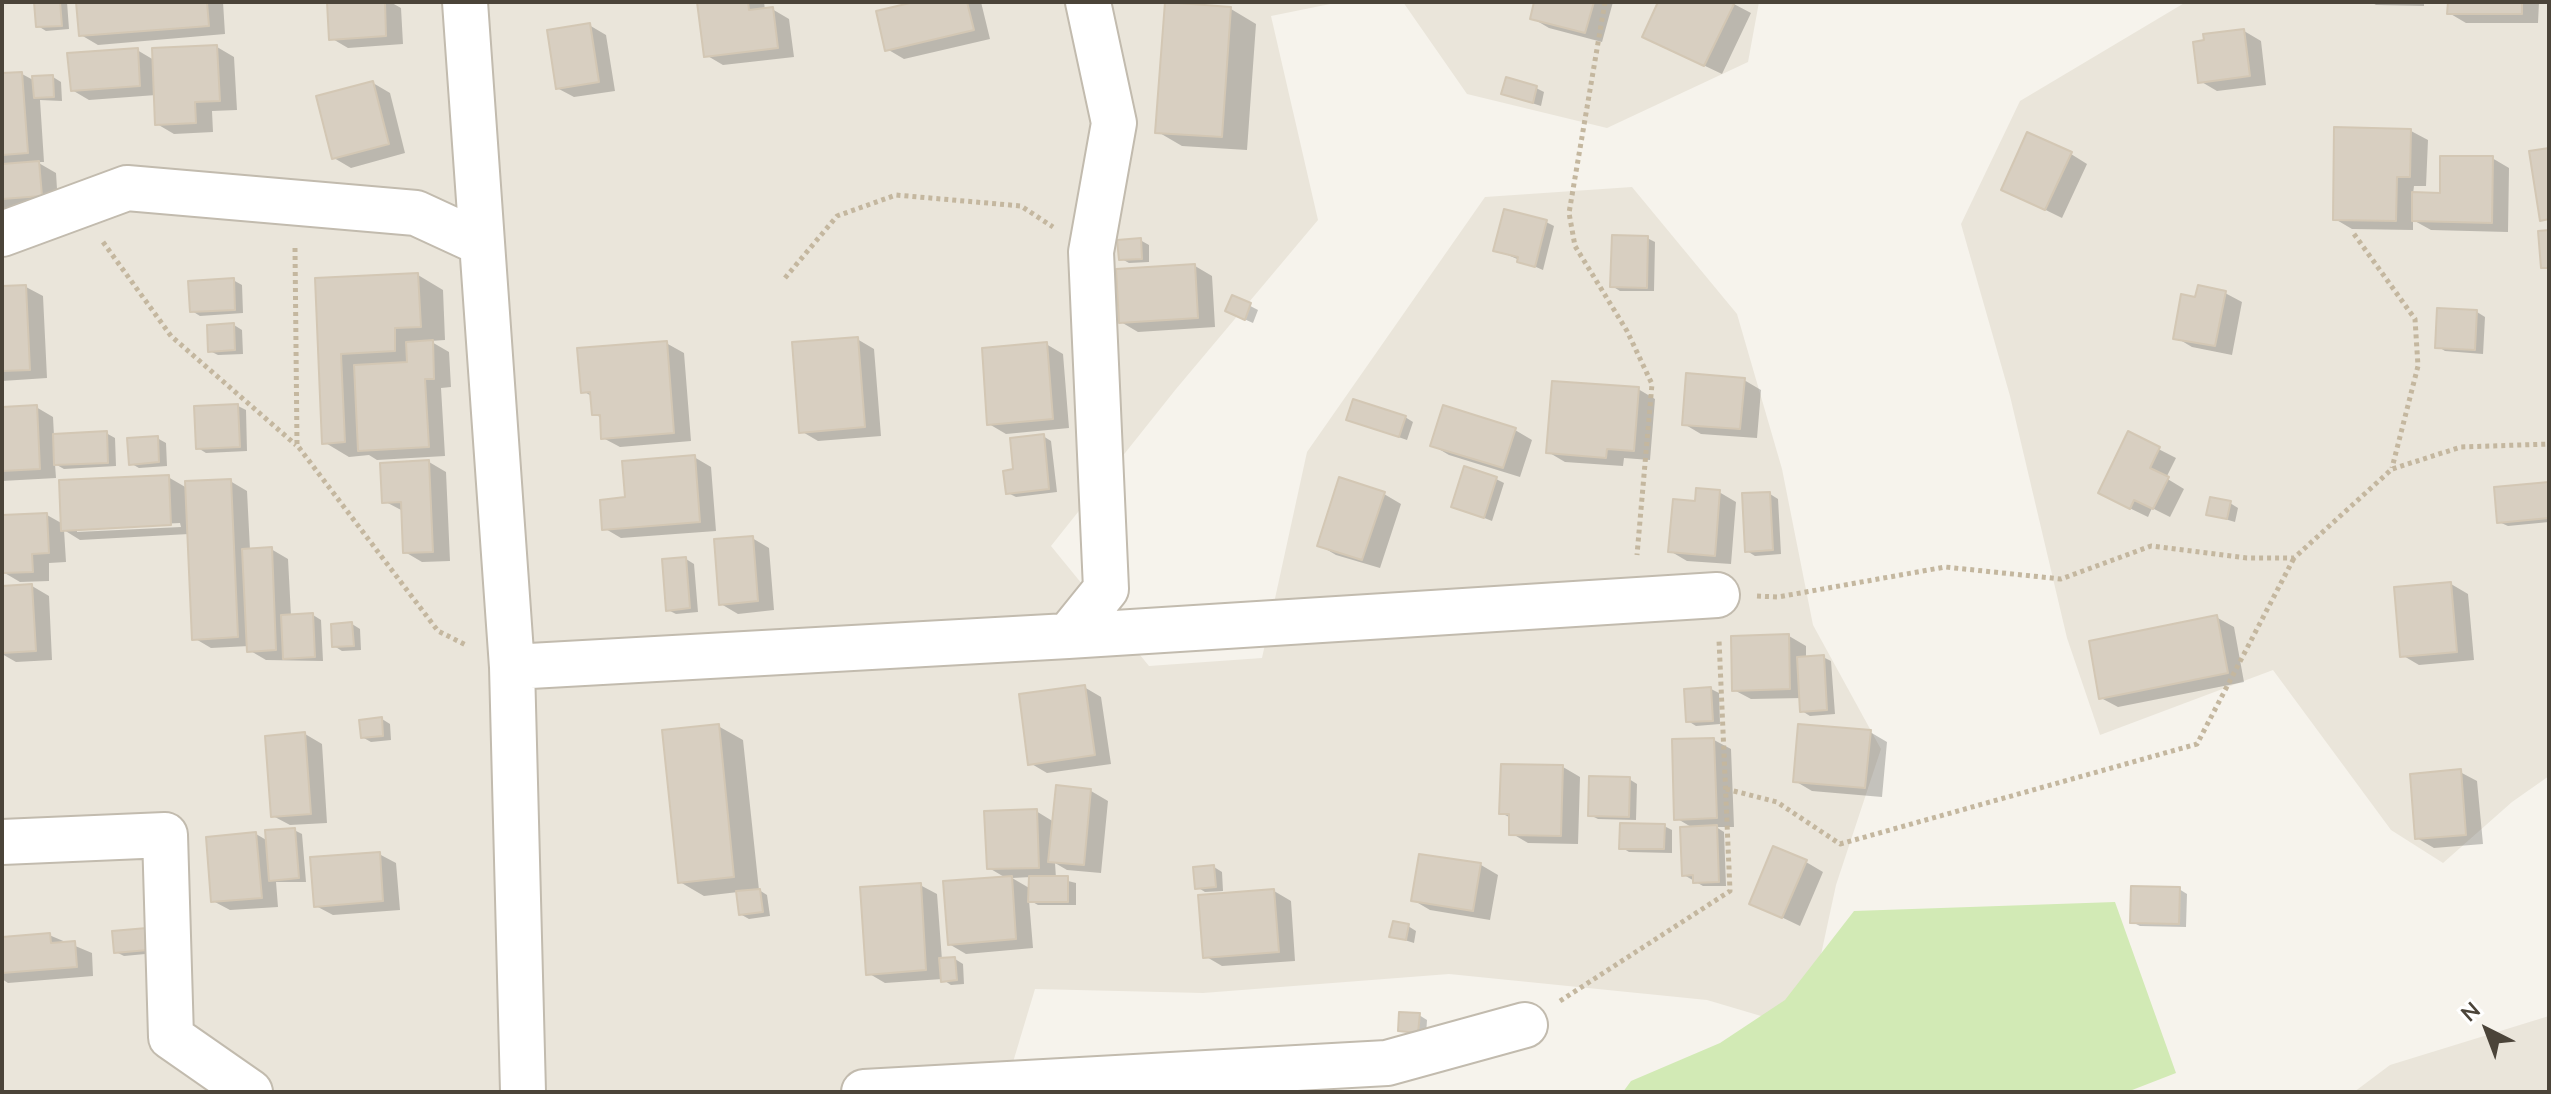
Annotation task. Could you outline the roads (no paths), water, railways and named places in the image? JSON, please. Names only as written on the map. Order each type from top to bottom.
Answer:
[{"type":"street","points":[[465,2],[512,667],[523,1092]]},
{"type":"street","points":[[1068,636],[1106,589],[1091,252],[1114,123],[1088,2]]},
{"type":"street","points":[[2,234],[127,188],[416,213],[481,243]]},
{"type":"street","points":[[512,667],[1717,595]]},
{"type":"street","points":[[2,842],[165,835],[171,1037],[250,1092]]},
{"type":"street","points":[[864,1092],[1387,1063],[1525,1025]]}]
